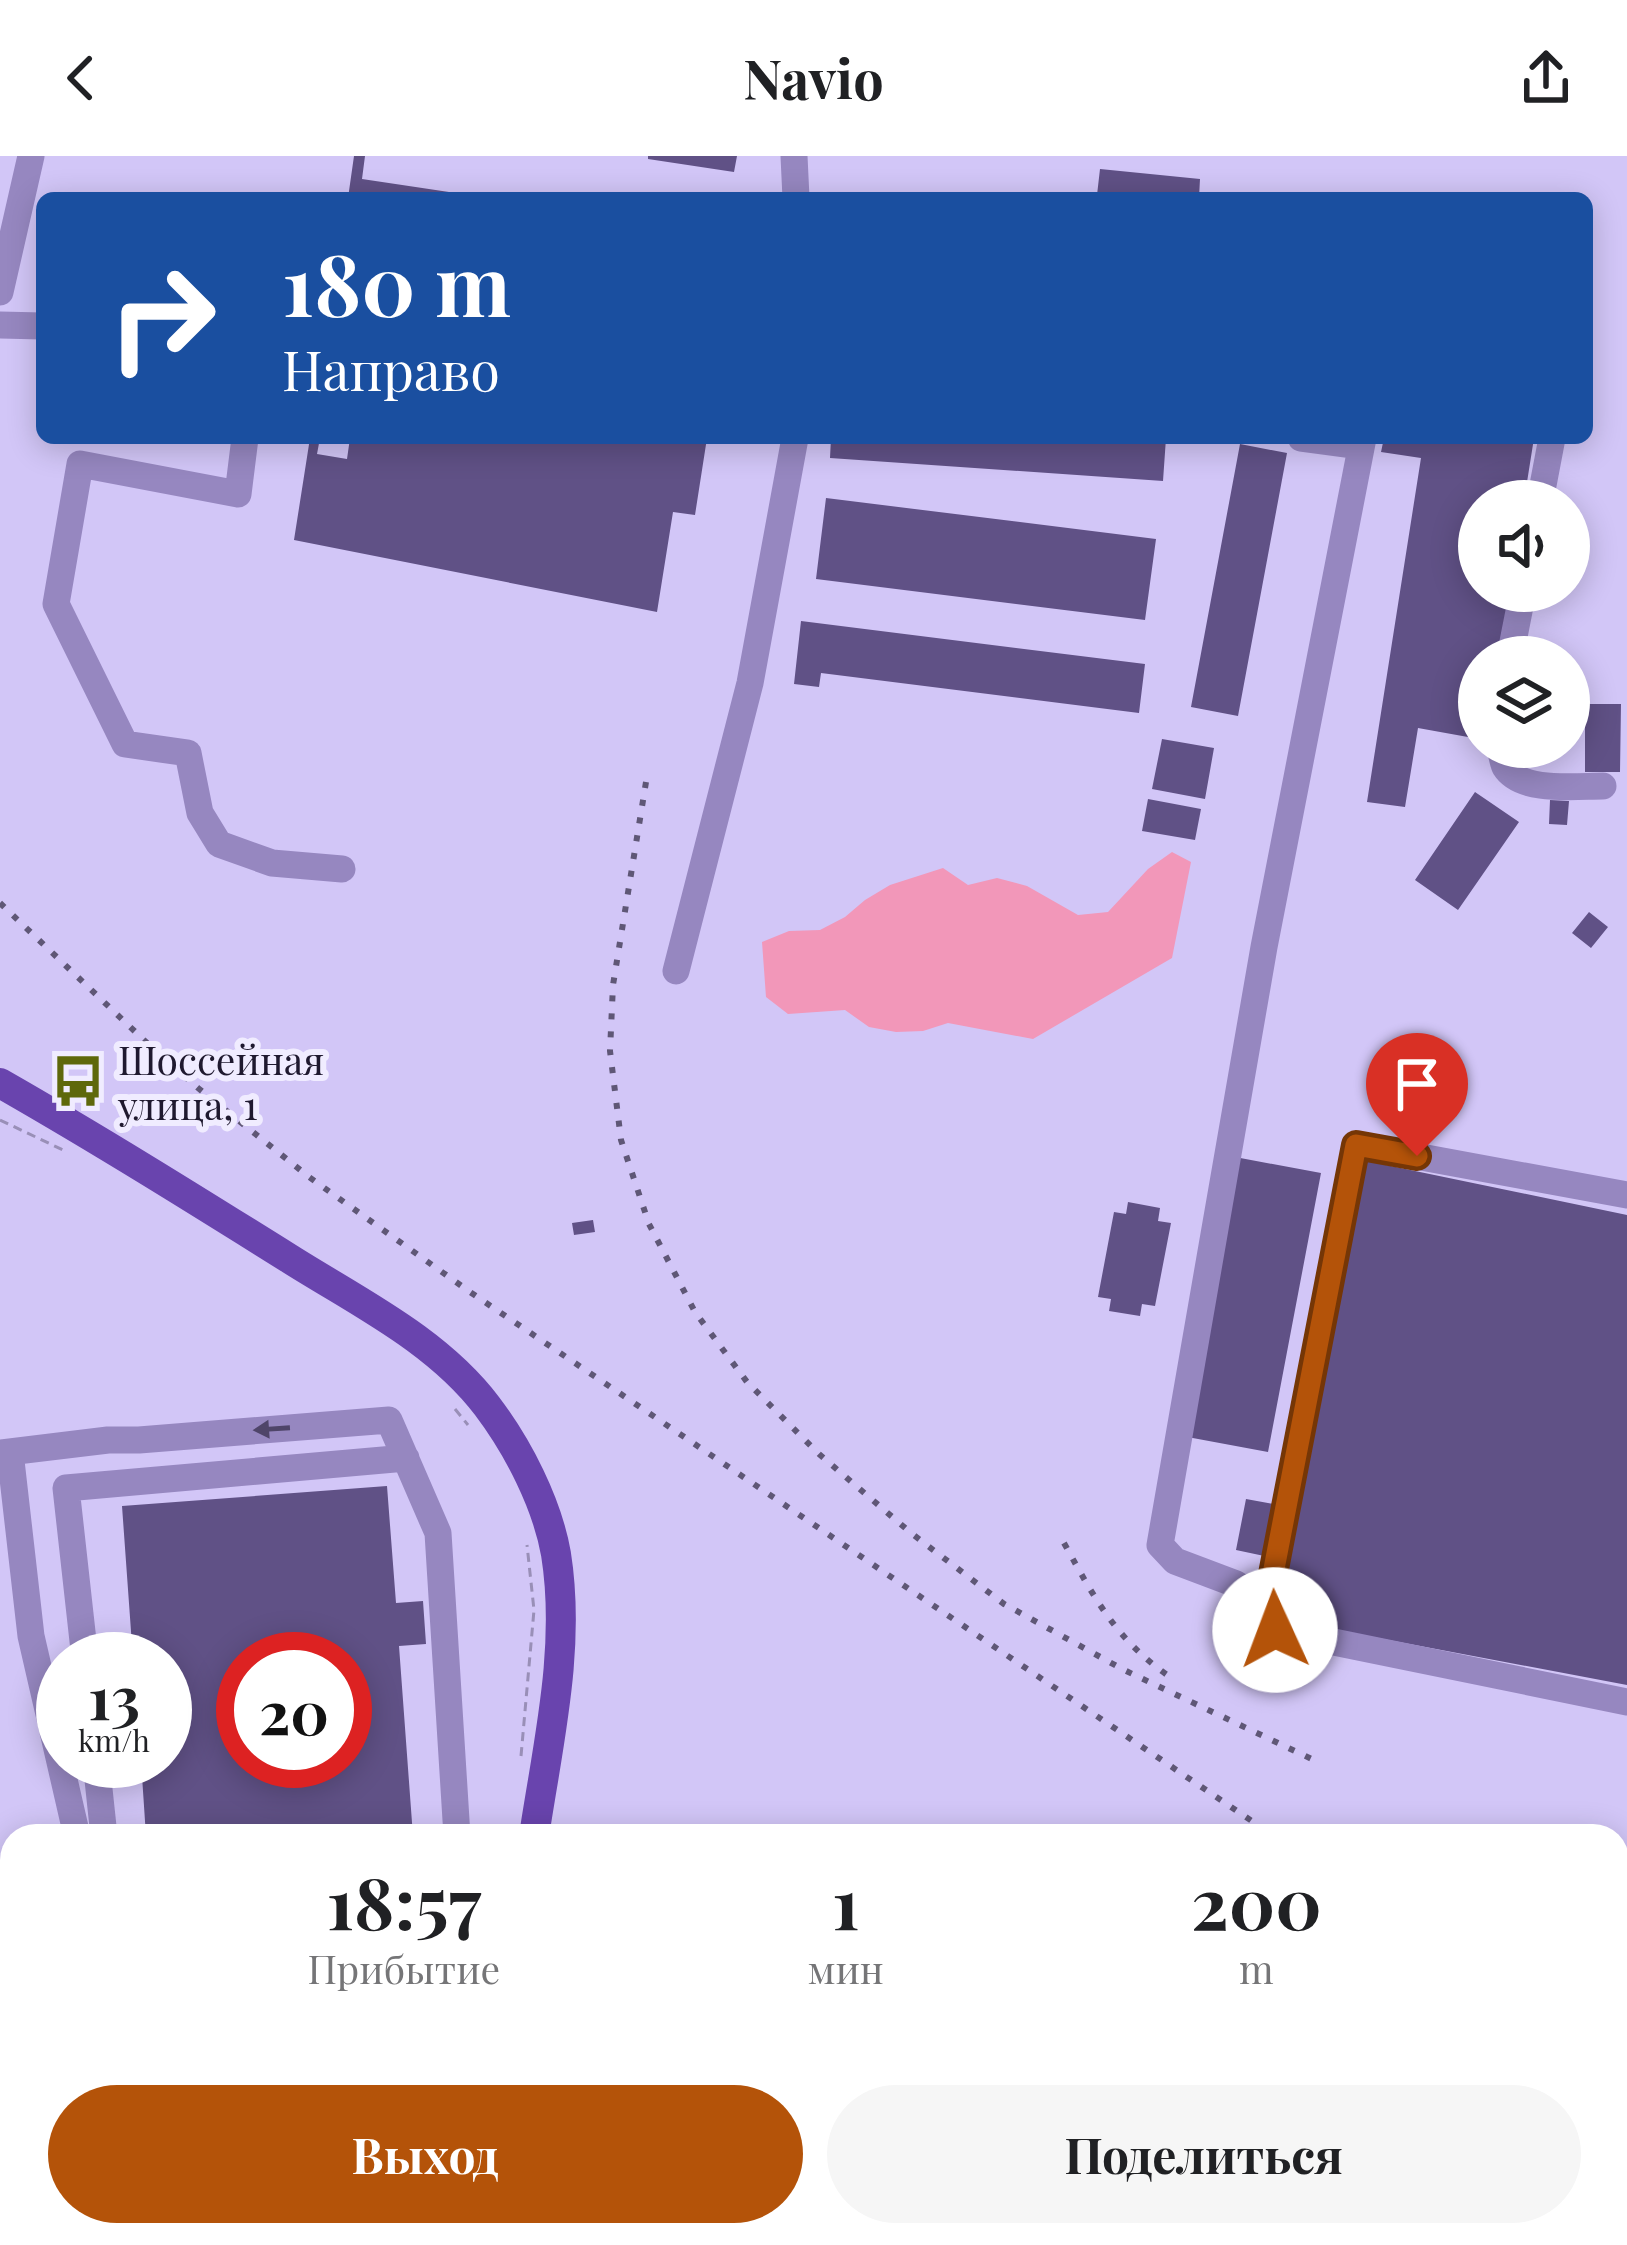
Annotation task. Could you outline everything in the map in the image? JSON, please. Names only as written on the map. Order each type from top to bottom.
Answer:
[{"type":"main road","points":[[0,1083],[417,1338],[486,1405],[540,1501],[555,1551],[561,1606],[560,1671],[536,1824]]},
{"type":"street","points":[[0,292],[31,156]]},
{"type":"street","points":[[794,156],[796,192]]},
{"type":"street","points":[[0,325],[36,326]]},
{"type":"street","points":[[244,444],[238,494],[80,464],[56,604],[125,743],[188,753],[200,813],[219,844],[272,863],[341,869]]},
{"type":"street","points":[[676,971],[750,683],[794,444]]},
{"type":"street","points":[[1267,1605],[1236,1584],[1174,1561],[1160,1545],[1264,947],[1362,444]]},
{"type":"street","points":[[1544,480],[1551,444]]},
{"type":"street","points":[[1506,768],[1519,779],[1540,785],[1603,786]]},
{"type":"street","points":[[1627,1195],[1356,1145],[1267,1605],[1275,1630],[1627,1702]]},
{"type":"street","points":[[74,1824],[31,1636],[5,1452],[389,1420],[438,1533],[457,1824]]},
{"type":"street","points":[[82,1632],[66,1488],[406,1458]]},
{"type":"street","points":[[99,1788],[103,1824]]},
{"type":"shaded area","points":[[1172,852],[1191,862],[1172,958],[1033,1039],[948,1023],[923,1031],[896,1032],[869,1027],[845,1010],[788,1014],[766,997],[762,942],[789,931],[820,930],[890,885],[943,868],[968,885],[997,878],[1027,886],[1078,915],[1108,912],[1148,869]]},
{"type":"building","points":[[354,156],[365,156],[362,179],[449,192],[349,192]]},
{"type":"building","points":[[648,156],[737,156],[734,172]]},
{"type":"building","points":[[1100,169],[1200,179],[1199,192],[1097,192]]},
{"type":"building","points":[[309,444],[319,444],[317,454],[347,459],[349,444],[706,444],[695,515],[673,512],[657,612],[294,540]]},
{"type":"building","points":[[831,444],[1166,444],[1163,481],[830,458]]},
{"type":"building","points":[[1240,444],[1287,453],[1238,716],[1191,707]]},
{"type":"building","points":[[1383,444],[1533,444],[1527,480],[1458,480],[1458,612],[1506,612],[1502,636],[1458,636],[1458,735],[1418,728],[1405,807],[1367,802],[1421,458],[1381,452]]},
{"type":"building","points":[[826,498],[1156,539],[1145,620],[816,579]]},
{"type":"building","points":[[801,621],[1145,664],[1139,713],[821,673],[819,687],[794,684]]},
{"type":"building","points":[[1590,704],[1621,704],[1620,772],[1585,772],[1590,768]]},
{"type":"building","points":[[1162,739],[1214,748],[1205,799],[1152,789]]},
{"type":"building","points":[[1475,792],[1519,822],[1458,910],[1415,880]]},
{"type":"building","points":[[1148,799],[1201,809],[1195,840],[1142,831]]},
{"type":"building","points":[[1550,800],[1569,801],[1567,825],[1549,824]]},
{"type":"building","points":[[1589,912],[1608,927],[1591,948],[1572,933]]},
{"type":"building","points":[[1235,1157],[1321,1173],[1268,1452],[1182,1436]]},
{"type":"building","points":[[1362,1160],[1627,1215],[1627,1685],[1272,1618]]},
{"type":"building","points":[[1128,1202],[1160,1208],[1158,1221],[1171,1223],[1155,1306],[1142,1304],[1140,1316],[1109,1311],[1111,1299],[1098,1297],[1114,1212],[1126,1214]]},
{"type":"building","points":[[593,1220],[595,1232],[574,1235],[572,1223]]},
{"type":"building","points":[[387,1486],[396,1603],[423,1601],[426,1644],[399,1646],[412,1824],[145,1824],[143,1788],[192,1788],[192,1632],[131,1632],[122,1506]]},
{"type":"building","points":[[1246,1499],[1279,1505],[1269,1557],[1236,1550]]},
{"type":"railway","points":[[646,782],[613,985],[610,1051],[621,1140],[649,1224],[695,1312],[747,1382],[819,1454],[1004,1604],[1124,1670],[1316,1761]]},
{"type":"railway","points":[[0,903],[147,1043],[309,1177],[470,1292],[1256,1824]]},
{"type":"railway","points":[[1064,1543],[1124,1636],[1176,1681]]},
{"type":"place","name":"Шоссейная улица, 1","points":[[78,1081]]},
{"type":"route","points":[[1275,1630],[1267,1605],[1356,1145],[1417,1156]]}]
